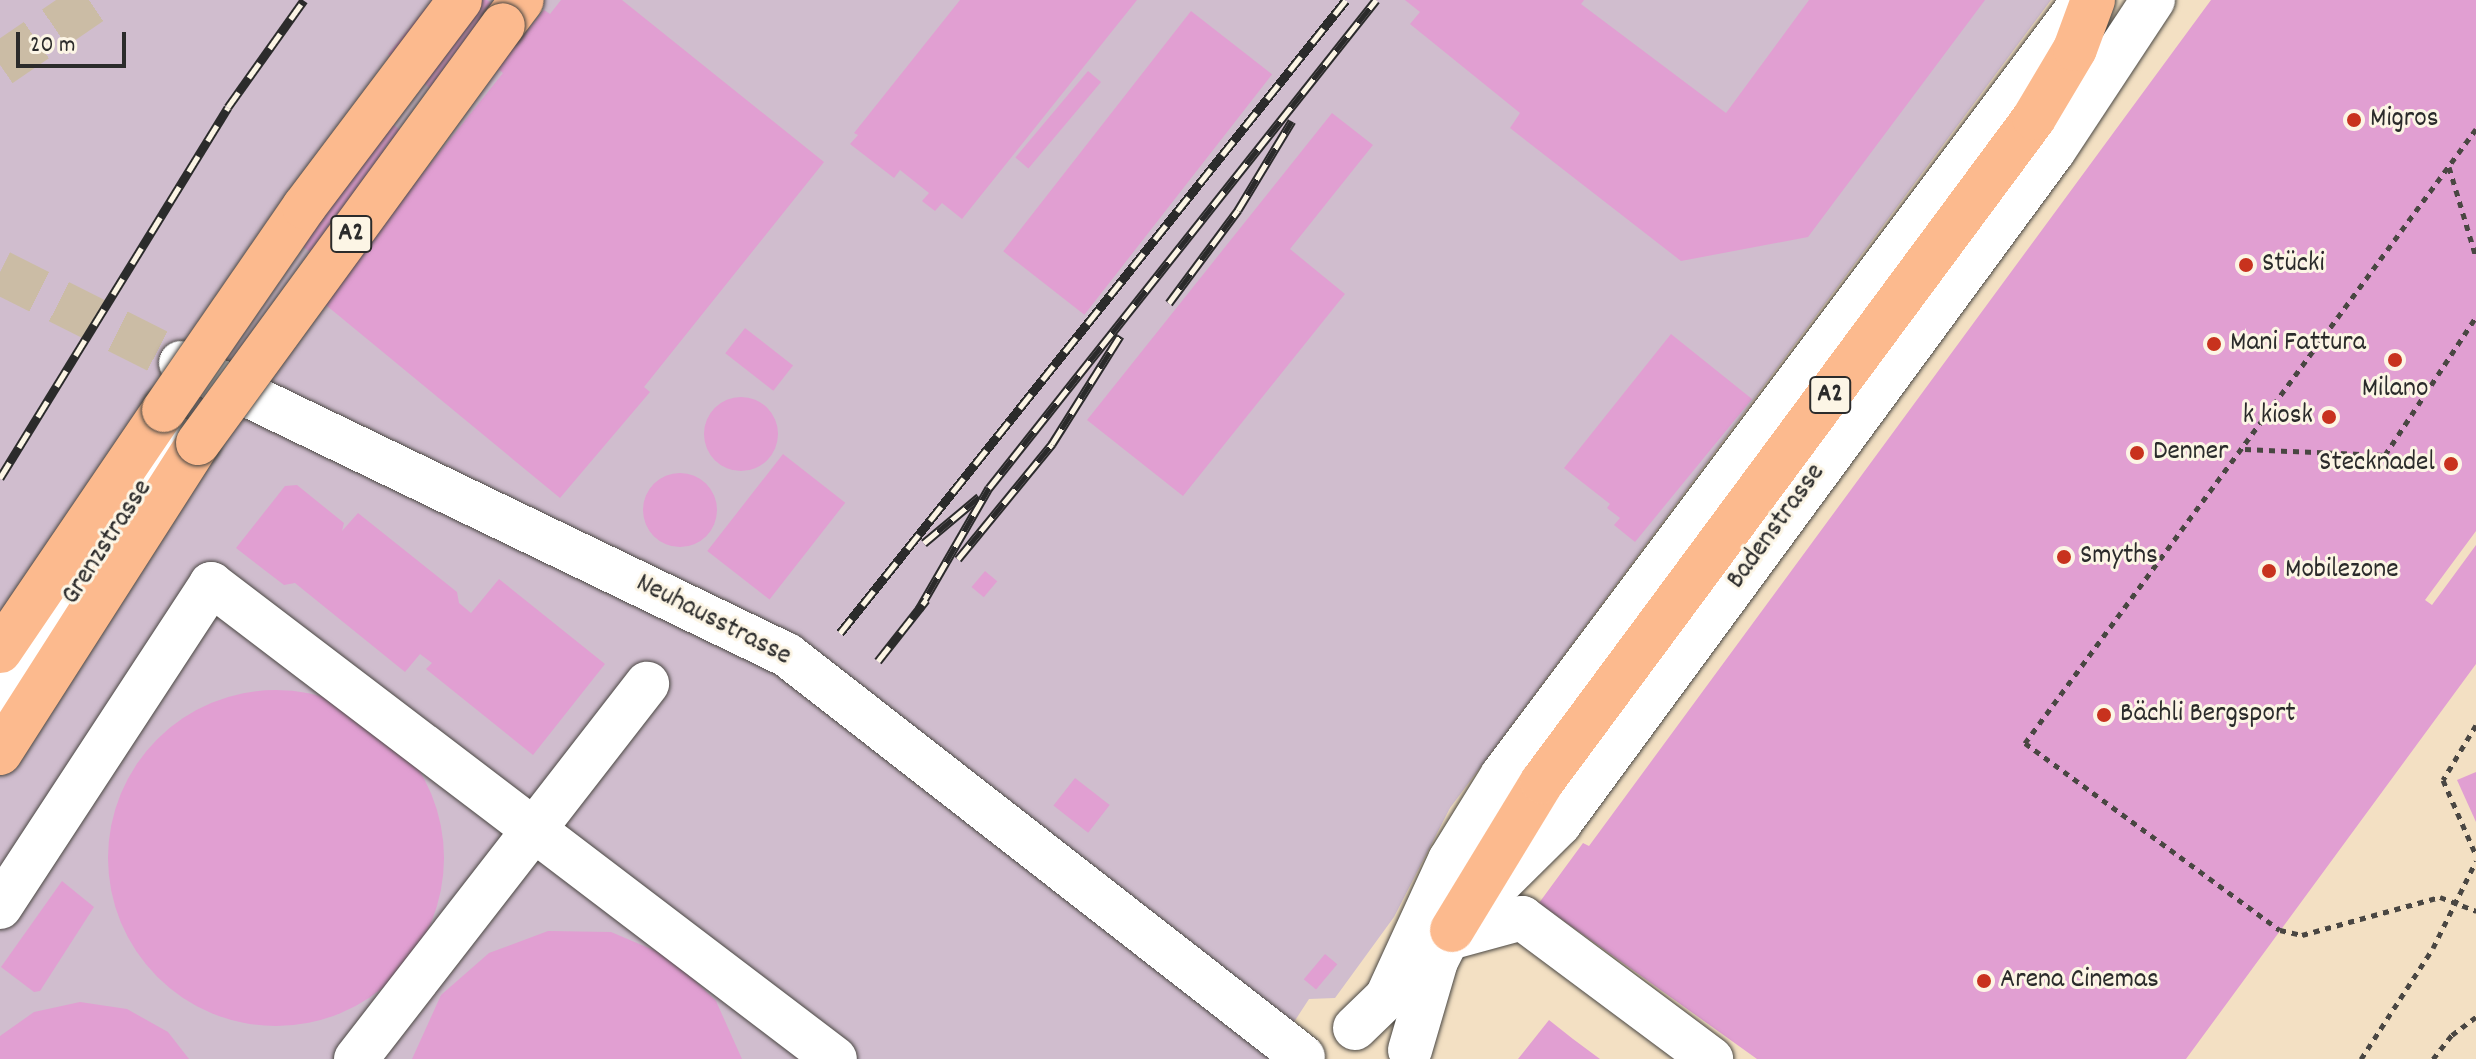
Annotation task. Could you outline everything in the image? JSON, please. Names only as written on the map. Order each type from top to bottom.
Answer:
[{"type":"highway","name":"A2","points":[[0,651],[304,207],[460,0]]},
{"type":"highway","name":"A2","points":[[0,753],[198,443],[522,0]]},
{"type":"highway","name":"A2","points":[[1449,935],[1509,831],[2034,118],[2075,49],[2093,0]]},
{"type":"street","points":[[1355,1028],[1387,997],[1450,860],[1502,776],[2084,0]]},
{"type":"street","name":"Badenstrasse","points":[[1413,1055],[1449,935],[1559,824],[2054,150],[2153,0]]},
{"type":"street","name":"Neuhausstrasse","points":[[181,363],[787,655],[1302,1058],[1317,1042],[1355,1028]]},
{"type":"street","name":"Grenzstrasse","points":[[0,707],[147,481],[224,384]]},
{"type":"street","points":[[0,907],[211,584],[835,1059]]},
{"type":"street","points":[[356,1059],[647,684]]},
{"type":"street","points":[[1449,935],[1522,918],[1711,1059]]},
{"type":"street","points":[[1355,1028],[1391,1035],[1413,1055]]},
{"type":"path","points":[[2476,129],[2245,449],[2025,743],[2280,930],[2302,935],[2440,897],[2459,900],[2476,911]]},
{"type":"path","points":[[2448,167],[2476,257]]},
{"type":"path","points":[[2245,449],[2385,455],[2476,317]]},
{"type":"path","points":[[2361,1059],[2459,900],[2476,858],[2443,780],[2476,725]]},
{"type":"path","points":[[2433,1059],[2452,1035],[2476,1017]]},
{"type":"shaded area","points":[[0,0],[2051,0],[1450,808],[1394,917],[1335,998],[1309,999],[1270,1059],[0,1059]]},
{"type":"building","points":[[432,0],[487,0],[495,6],[430,88],[388,54]]},
{"type":"building","points":[[561,0],[622,0],[824,162],[644,387],[650,392],[560,498],[321,301],[503,73],[497,68],[544,10],[550,14]]},
{"type":"building","points":[[960,0],[1137,0],[962,219],[942,203],[935,211],[922,201],[929,193],[900,170],[894,178],[850,144],[858,135],[854,133]]},
{"type":"building","points":[[1405,0],[1584,0],[1581,4],[1726,113],[1809,0],[1985,0],[1808,237],[1681,261],[1510,128],[1520,113],[1410,24],[1420,12]]},
{"type":"building","name":"Stücki","points":[[2211,0],[2476,0],[2476,531],[2425,600],[2432,605],[2476,545],[2476,664],[2186,1059],[1757,1059],[1539,903],[1583,843],[1589,846]]},
{"type":"building","points":[[1191,11],[1272,74],[1084,315],[1003,251]]},
{"type":"building","points":[[1088,71],[1101,82],[1028,168],[1015,158]]},
{"type":"building","points":[[361,99],[400,130],[384,149],[391,154],[311,253],[279,227]]},
{"type":"building","points":[[1332,113],[1373,145],[1290,249],[1345,294],[1183,496],[1087,420]]},
{"type":"building","points":[[745,328],[793,366],[773,391],[725,353]]},
{"type":"building","points":[[1671,334],[1752,399],[1635,542],[1614,525],[1620,518],[1607,508],[1610,504],[1564,468]]},
{"type":"building","points":[[741,397],[762,403],[772,413],[778,434],[772,455],[762,465],[741,471],[720,465],[710,455],[704,434],[710,413],[720,403]]},
{"type":"building","points":[[783,454],[845,503],[770,600],[707,551]]},
{"type":"building","points":[[680,473],[701,479],[711,489],[717,510],[711,531],[701,541],[680,547],[659,541],[649,531],[643,510],[649,489],[659,479]]},
{"type":"building","points":[[297,485],[344,523],[342,531],[358,513],[457,592],[459,603],[471,613],[499,579],[605,664],[533,755],[426,669],[432,663],[420,654],[405,672],[295,583],[284,585],[236,548],[285,486]]},
{"type":"building","points":[[985,571],[997,581],[984,597],[972,587]]},
{"type":"building","points":[[276,690],[309,693],[340,703],[369,718],[395,739],[416,765],[431,794],[441,825],[444,858],[441,891],[431,922],[416,951],[395,977],[369,998],[340,1013],[309,1023],[276,1026],[243,1023],[212,1013],[183,998],[157,977],[136,951],[121,922],[111,891],[108,858],[111,825],[121,794],[136,765],[157,739],[183,718],[212,703],[243,693]]},
{"type":"building","points":[[2476,772],[2476,822],[2457,780]]},
{"type":"building","points":[[1075,778],[1110,805],[1088,833],[1053,806]]},
{"type":"building","points":[[62,881],[94,907],[40,991],[34,992],[1,967]]},
{"type":"building","points":[[548,931],[611,932],[670,957],[716,1001],[742,1059],[412,1059],[441,995],[489,953]]},
{"type":"building","points":[[1325,954],[1337,964],[1316,990],[1304,979]]},
{"type":"building","points":[[80,1002],[127,1009],[168,1032],[189,1059],[0,1059],[0,1036],[34,1012]]},
{"type":"building","points":[[1549,1020],[1573,1039],[1600,1059],[1518,1059]]},
{"type":"tunnel","points":[[0,65],[95,0]]},
{"type":"tunnel","points":[[0,272],[181,363]]},
{"type":"railway","points":[[0,478],[228,107],[304,0]]},
{"type":"railway","points":[[840,633],[1346,0]]},
{"type":"railway","points":[[919,609],[989,488],[1376,0]]},
{"type":"railway","points":[[1169,303],[1238,210],[1292,121]]},
{"type":"railway","points":[[958,559],[1052,444],[1120,336]]},
{"type":"railway","points":[[924,543],[979,497]]},
{"type":"railway","points":[[878,661],[926,600]]},
{"type":"place","name":"Migros","points":[[2354,120]]},
{"type":"place","name":"Stücki","points":[[2246,265]]},
{"type":"place","name":"Mani Fattura","points":[[2214,344]]},
{"type":"place","name":"Milano","points":[[2395,360]]},
{"type":"place","name":"k kiosk","points":[[2329,417]]},
{"type":"place","name":"Denner","points":[[2137,453]]},
{"type":"place","name":"Stecknadel","points":[[2451,464]]},
{"type":"place","name":"Smyths","points":[[2064,557]]},
{"type":"place","name":"Mobilezone","points":[[2269,571]]},
{"type":"place","name":"Bächli Bergsport","points":[[2104,715]]},
{"type":"place","name":"Arena Cinemas","points":[[1984,981]]}]
